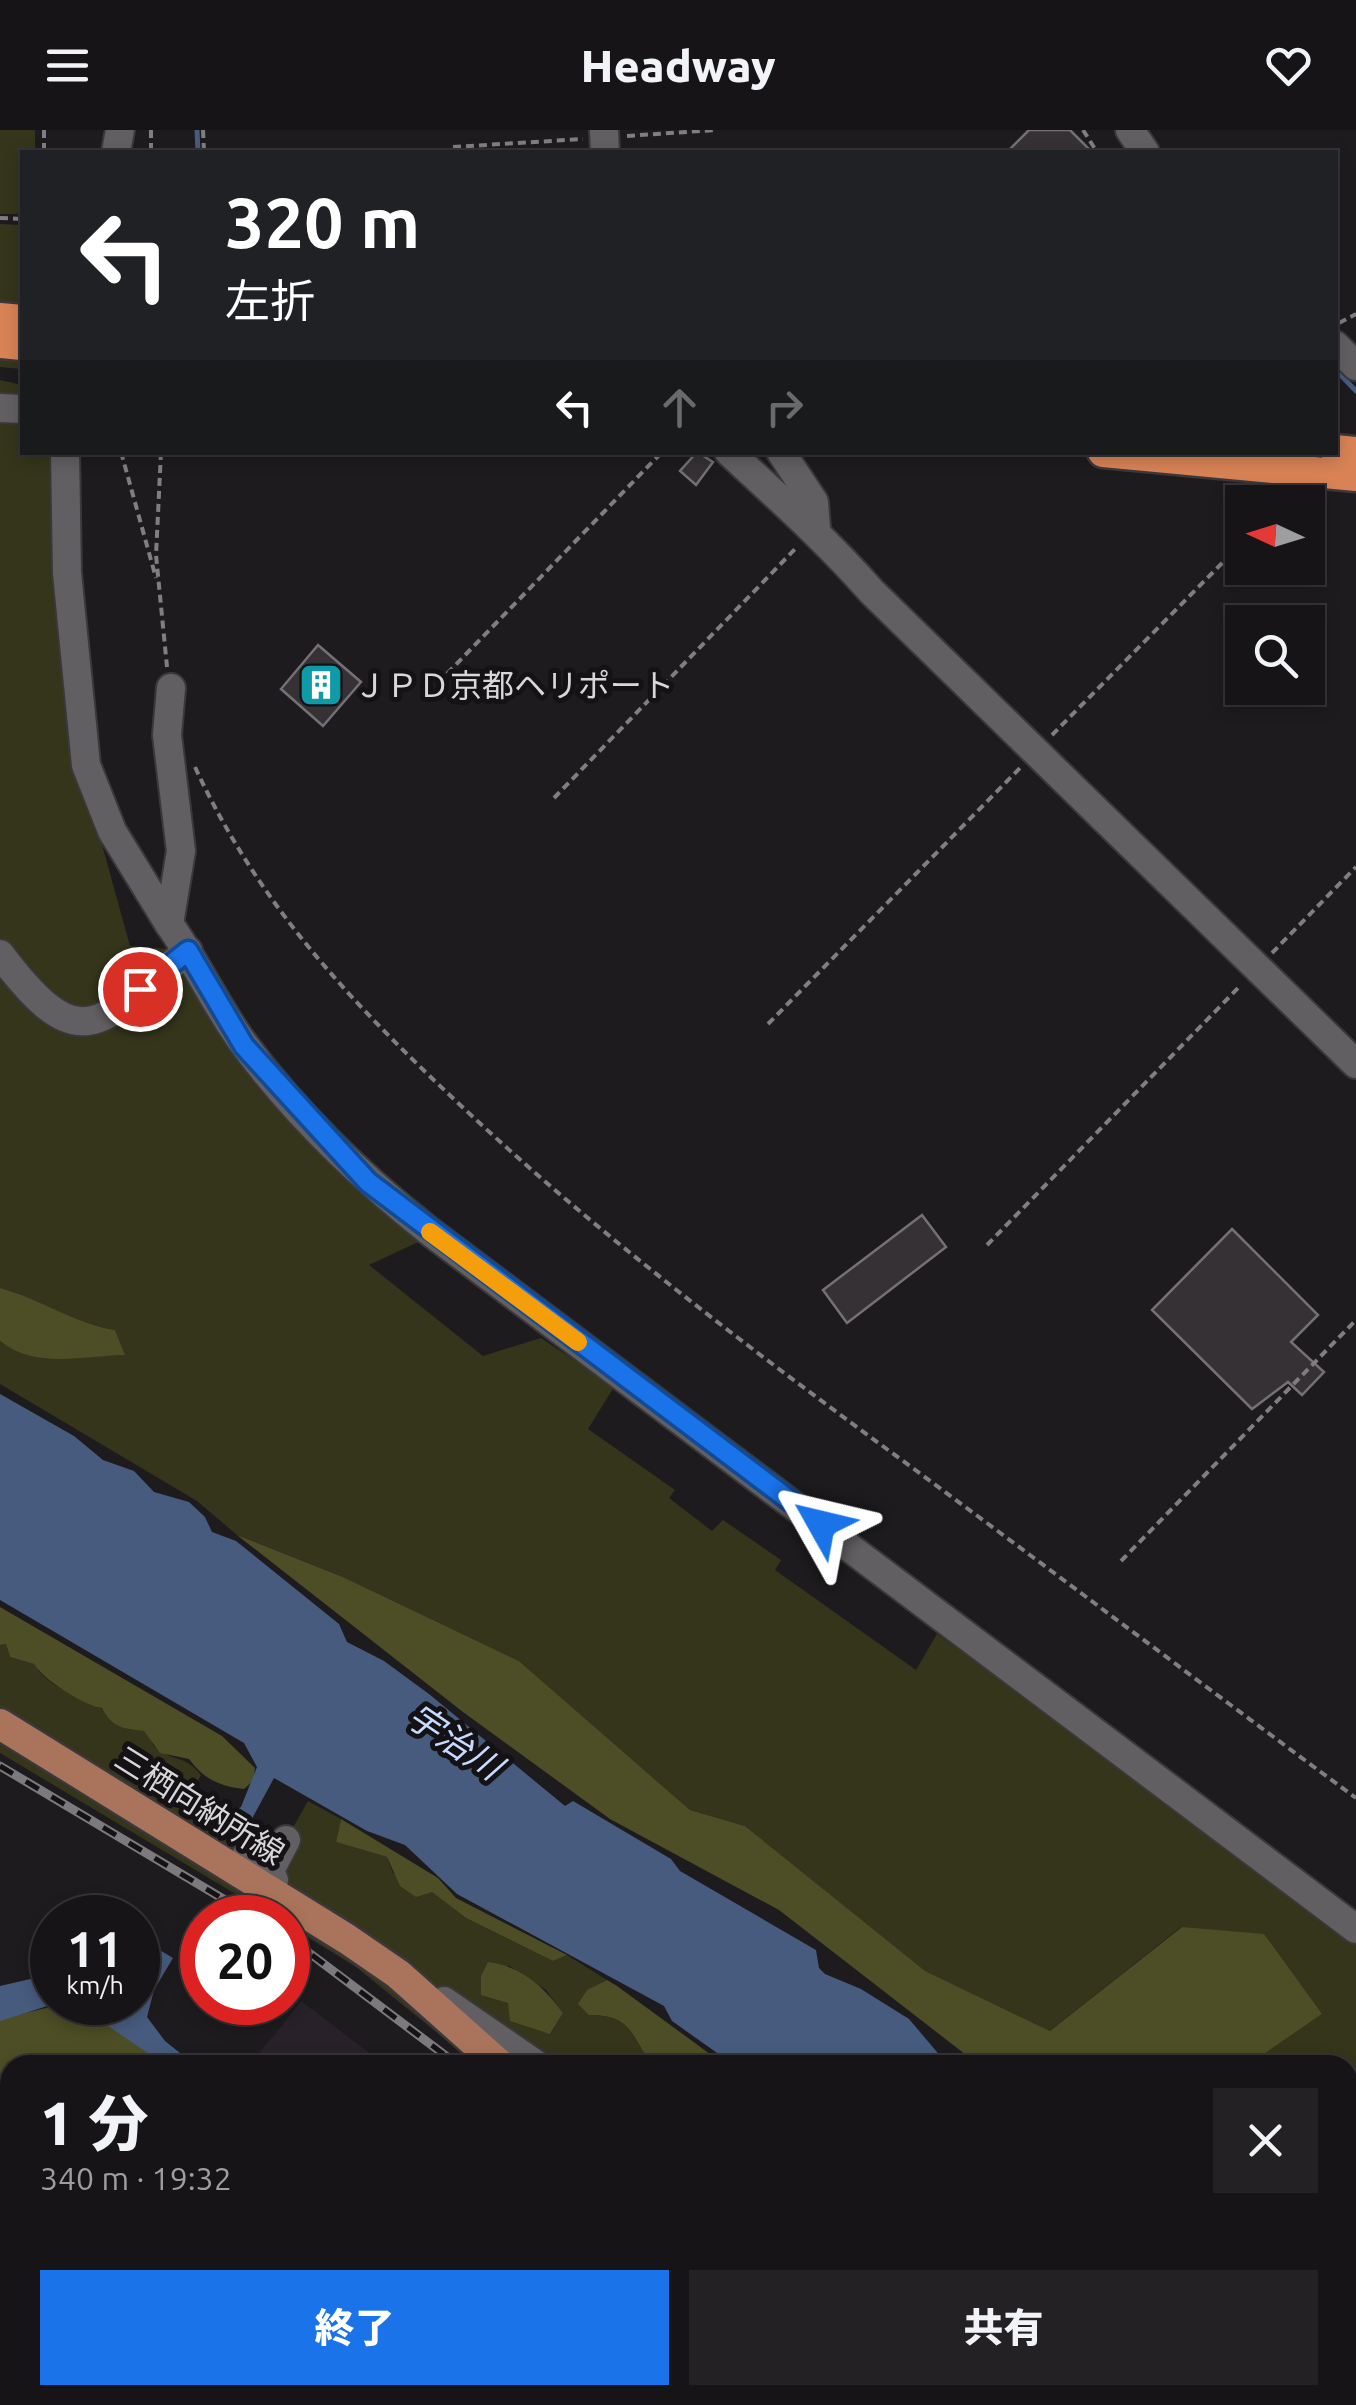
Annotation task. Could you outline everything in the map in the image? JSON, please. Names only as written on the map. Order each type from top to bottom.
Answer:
[{"type":"highway","points":[[1136,455],[1356,476]]},
{"type":"main road","name":"三栖向納所線","points":[[0,1724],[231,1863],[398,1974],[489,2055]]},
{"type":"street","points":[[65,455],[67,573],[86,765],[112,831],[244,1046],[368,1182],[1356,1929]]},
{"type":"street","points":[[732,455],[792,514],[816,528],[872,592],[1356,1064]]},
{"type":"street","points":[[794,460],[814,502],[816,528]]},
{"type":"street","points":[[170,688],[167,735],[181,851],[170,924]]},
{"type":"street","points":[[0,954],[32,998],[60,1019],[90,1023],[116,1008],[188,951]]},
{"type":"street","points":[[286,1840],[274,1863],[252,1847],[244,1860],[523,2055]]},
{"type":"path","points":[[123,455],[159,588]]},
{"type":"path","points":[[161,455],[156,555],[170,688]]},
{"type":"path","points":[[438,683],[659,455]]},
{"type":"path","points":[[554,798],[816,528]]},
{"type":"path","points":[[768,1024],[1225,560]]},
{"type":"path","points":[[190,756],[227,835],[302,944],[422,1070],[571,1208],[701,1313],[1356,1798]]},
{"type":"path","points":[[987,1245],[1356,867]]},
{"type":"path","points":[[1121,1561],[1356,1320]]},
{"type":"shaded area","points":[[0,1288],[115,1330],[125,1355],[60,1359],[13,1350],[0,1341]]},
{"type":"shaded area","points":[[237,1535],[343,1577],[519,1661],[690,1810],[745,1826],[925,1971],[1050,2031],[1182,1927],[1264,1934],[1322,2014],[1263,2055],[966,2055],[779,1910],[610,1819],[463,1712]]},
{"type":"shaded area","points":[[0,1607],[222,1736],[255,1768],[253,1781],[244,1789],[227,1786],[200,1772],[189,1759],[160,1753],[144,1731],[115,1724],[102,1708],[65,1691],[34,1664],[10,1657],[6,1644],[0,1645]]},
{"type":"shaded area","points":[[341,1819],[438,1878],[456,1898],[567,1955],[553,1961],[466,1918],[432,1892],[416,1897],[400,1886],[387,1857],[336,1842]]},
{"type":"shaded area","points":[[488,1962],[521,1973],[556,2004],[563,2013],[550,2034],[510,2021],[508,2003],[481,1995],[481,1976]]},
{"type":"shaded area","points":[[607,1980],[711,2055],[646,2055],[622,2023],[589,2015],[578,2004],[587,1990]]},
{"type":"shaded area","points":[[310,2008],[372,2055],[258,2055],[282,2025],[310,2025]]},
{"type":"shaded area","points":[[30,2012],[30,2025],[111,2025],[153,2055],[0,2055],[0,2019]]},
{"type":"green space","points":[[0,130],[35,130],[35,150],[20,150],[20,210],[17,214],[0,214]]},
{"type":"green space","points":[[0,224],[20,225],[20,369],[0,367]]},
{"type":"green space","points":[[0,380],[20,385],[20,455],[54,455],[84,779],[130,946],[169,949],[427,1238],[369,1265],[483,1356],[541,1338],[614,1387],[588,1429],[675,1490],[669,1498],[712,1531],[723,1520],[781,1560],[775,1570],[916,1670],[937,1634],[1253,1859],[1356,1939],[1356,2055],[1263,2055],[1322,2014],[1181,1927],[1050,2031],[924,1971],[745,1826],[690,1810],[519,1661],[343,1577],[237,1535],[197,1501],[0,1384],[0,1341],[7,1346],[84,1356],[124,1355],[115,1330],[0,1288]]},
{"type":"green space","points":[[6,1644],[10,1657],[34,1664],[55,1685],[136,1725],[149,1734],[160,1751],[195,1768],[201,1775],[187,1802],[242,1838],[229,1853],[0,1711],[0,1645]]},
{"type":"green space","points":[[0,1735],[257,1895],[237,1895],[0,1753]]},
{"type":"green space","points":[[308,1801],[341,1819],[336,1842],[387,1857],[393,1873],[431,1891],[466,1918],[553,1961],[567,1955],[607,1980],[588,1990],[589,2015],[622,2023],[646,2055],[523,2055],[310,1906],[310,1895],[294,1895],[244,1860],[286,1840]],"holes":[[[508,1965],[546,1990],[563,2013],[551,2033],[511,2021]]]},
{"type":"green space","points":[[310,1928],[405,1987],[476,2055],[465,2055],[356,1967],[310,1939]]},
{"type":"green space","points":[[0,2019],[8,2055],[0,2055]]},
{"type":"water","name":"宇治川","points":[[0,1394],[74,1436],[103,1460],[134,1471],[154,1492],[189,1502],[205,1517],[212,1532],[236,1541],[339,1624],[347,1642],[384,1661],[429,1694],[565,1806],[573,1801],[671,1859],[680,1871],[816,1950],[819,1968],[825,1974],[861,1989],[909,2019],[940,2055],[720,2055],[672,2021],[664,2006],[457,1894],[405,1845],[367,1831],[274,1778],[247,1828],[227,1814],[241,1807],[257,1767],[244,1743],[0,1600]]},
{"type":"water","points":[[160,1950],[173,1958],[160,1980]]},
{"type":"water","points":[[30,1979],[30,2012],[0,2021],[0,1986]]},
{"type":"water","points":[[107,2025],[153,2025],[182,2055],[150,2055]]},
{"type":"building","points":[[1029,130],[1070,130],[1090,150],[1009,150]]},
{"type":"building","points":[[694,455],[713,462],[696,485],[680,471]]},
{"type":"building","name":"ＪＰＤ京都ヘリポート","points":[[318,645],[361,682],[323,726],[281,689]]},
{"type":"building","points":[[922,1215],[946,1247],[847,1323],[823,1290]]},
{"type":"building","points":[[1232,1229],[1318,1315],[1291,1342],[1324,1372],[1302,1395],[1288,1382],[1252,1409],[1152,1310]]},
{"type":"waterway","points":[[197,130],[198,150]]},
{"type":"waterway","points":[[1338,372],[1356,391]]},
{"type":"railway","points":[[0,1766],[216,1895]]},
{"type":"railway","points":[[310,1954],[445,2055]]},
{"type":"slow traffic","points":[[430,1232],[578,1342]]},
{"type":"place","name":"ＪＰＤ京都ヘリポート","points":[[321,685]]},
{"type":"route","points":[[140,989],[188,951],[244,1046],[311,1124],[368,1182],[821,1524]]}]
